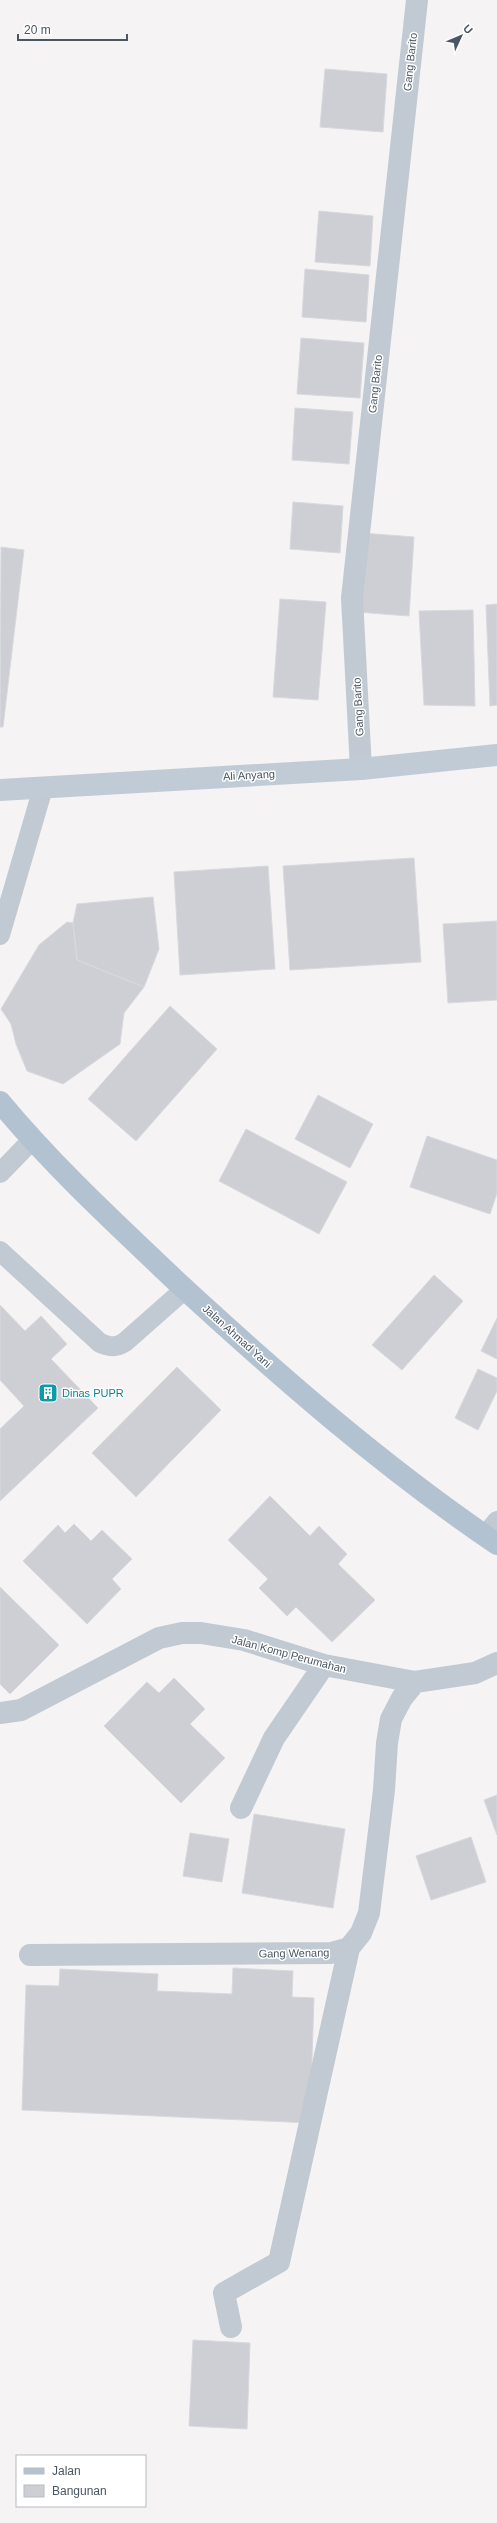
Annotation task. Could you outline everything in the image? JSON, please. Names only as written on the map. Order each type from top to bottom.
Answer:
[{"type":"main road","name":"Jalan Ahmad Yani","points":[[0,1102],[32,1140],[82,1192],[242,1343],[350,1435],[493,1534]]},
{"type":"street","name":"Gang Barito","points":[[361,769],[352,598],[417,0]]},
{"type":"street","name":"Ali Anyang","points":[[0,790],[361,769],[497,755]]},
{"type":"street","name":"Jalan Komp Perumahan","points":[[0,1713],[21,1710],[159,1638],[182,1633],[201,1633],[244,1640],[324,1665],[415,1682],[476,1673],[497,1662]]},
{"type":"street","points":[[240,1808],[274,1738],[324,1665]]},
{"type":"street","points":[[231,2327],[224,2294],[279,2262],[349,1948],[362,1933],[369,1913],[384,1790],[387,1743],[391,1719],[402,1698],[415,1682]]},
{"type":"street","name":"Gang Wenang","points":[[30,1955],[331,1953],[349,1948]]},
{"type":"lane","points":[[0,935],[43,788]]},
{"type":"lane","points":[[0,1173],[32,1140]]},
{"type":"lane","points":[[0,1251],[100,1343],[108,1346],[118,1347],[125,1342],[185,1289]]},
{"type":"building","points":[[325,69],[387,74],[383,132],[320,127]]},
{"type":"building","points":[[319,211],[373,216],[370,266],[315,262]]},
{"type":"building","points":[[305,269],[369,275],[366,322],[302,317]]},
{"type":"building","points":[[301,338],[364,343],[360,398],[297,394]]},
{"type":"building","points":[[295,408],[353,412],[349,464],[292,460]]},
{"type":"building","points":[[293,502],[343,506],[340,553],[290,549]]},
{"type":"building","points":[[362,533],[414,537],[409,616],[357,612]]},
{"type":"building","points":[[1,547],[24,550],[3,727],[0,727]]},
{"type":"building","points":[[280,599],[326,602],[318,700],[273,697]]},
{"type":"building","points":[[497,604],[497,705],[490,706],[486,605]]},
{"type":"building","points":[[473,610],[475,706],[424,705],[419,611]]},
{"type":"building","points":[[414,858],[421,962],[290,970],[283,866]]},
{"type":"building","points":[[268,866],[275,969],[180,975],[174,872]]},
{"type":"building","points":[[153,897],[159,949],[144,987],[77,960],[73,923],[77,904]]},
{"type":"building","points":[[497,921],[497,1000],[448,1003],[443,924]]},
{"type":"building","points":[[67,922],[73,923],[77,960],[144,987],[124,1013],[120,1044],[63,1084],[27,1071],[16,1044],[11,1024],[1,1009],[39,945]]},
{"type":"building","points":[[170,1006],[217,1049],[136,1141],[88,1099]]},
{"type":"building","points":[[318,1095],[373,1124],[350,1168],[295,1139]]},
{"type":"building","points":[[246,1129],[347,1182],[319,1234],[219,1181]]},
{"type":"building","points":[[427,1136],[497,1160],[497,1193],[490,1214],[410,1187]]},
{"type":"building","points":[[434,1275],[463,1301],[402,1370],[372,1345]]},
{"type":"building","name":"Dinas PUPR","points":[[0,1305],[25,1331],[41,1316],[67,1344],[51,1359],[98,1408],[0,1501],[0,1429],[24,1406],[0,1380]]},
{"type":"building","points":[[497,1318],[497,1359],[481,1351]]},
{"type":"building","points":[[177,1367],[221,1410],[136,1497],[92,1453]]},
{"type":"building","points":[[478,1369],[497,1378],[497,1391],[478,1430],[455,1418]]},
{"type":"building","points":[[270,1496],[310,1536],[319,1526],[347,1554],[338,1564],[375,1600],[332,1642],[296,1607],[287,1616],[259,1588],[268,1579],[228,1540]]},
{"type":"building","points":[[74,1524],[91,1541],[102,1530],[132,1559],[112,1579],[121,1589],[87,1624],[23,1561],[58,1525],[65,1533]]},
{"type":"building","points":[[0,1587],[59,1645],[10,1694],[0,1684]]},
{"type":"building","points":[[174,1678],[205,1709],[190,1724],[225,1758],[181,1803],[104,1726],[147,1682],[159,1693]]},
{"type":"building","points":[[497,1795],[497,1835],[484,1800]]},
{"type":"building","points":[[254,1814],[345,1829],[333,1908],[242,1893]]},
{"type":"building","points":[[190,1833],[229,1839],[222,1882],[183,1876]]},
{"type":"building","points":[[471,1837],[486,1882],[431,1900],[416,1856]]},
{"type":"building","points":[[233,1968],[293,1971],[292,1997],[314,1998],[310,2123],[22,2110],[26,1985],[59,1986],[60,1969],[158,1974],[157,1991],[232,1994]]},
{"type":"building","points":[[193,2340],[250,2343],[247,2429],[189,2426]]},
{"type":"place","name":"Dinas PUPR","points":[[48,1393]]}]
